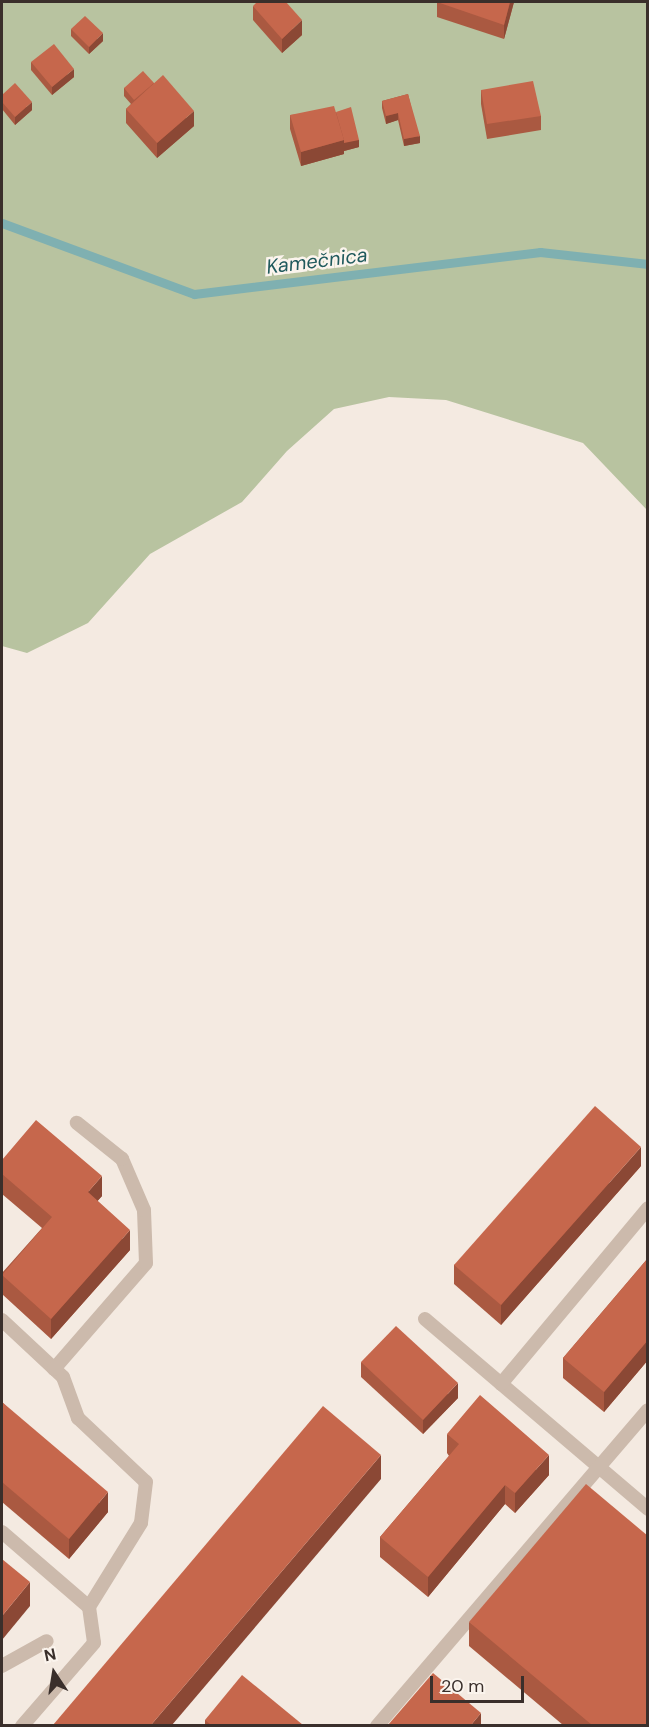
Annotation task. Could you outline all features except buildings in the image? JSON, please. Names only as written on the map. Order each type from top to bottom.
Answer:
[{"type":"lane","points":[[54,1369],[146,1263],[144,1210],[122,1159],[77,1123]]},
{"type":"lane","points":[[501,1383],[648,1208]]},
{"type":"lane","points":[[425,1318],[648,1509]]},
{"type":"lane","points":[[2,1320],[63,1377],[78,1418],[146,1482],[141,1523],[89,1607],[94,1643],[22,1725]]},
{"type":"lane","points":[[377,1725],[648,1410]]},
{"type":"lane","points":[[2,1532],[89,1607]]},
{"type":"lane","points":[[2,1666],[47,1641]]},
{"type":"green space","points":[[2,2],[647,2],[647,510],[583,443],[446,400],[389,397],[334,409],[287,451],[242,502],[150,554],[88,623],[27,653],[2,646]]},
{"type":"waterway","name":"Kamečnica","points":[[2,223],[194,294],[540,252],[648,264]]}]
